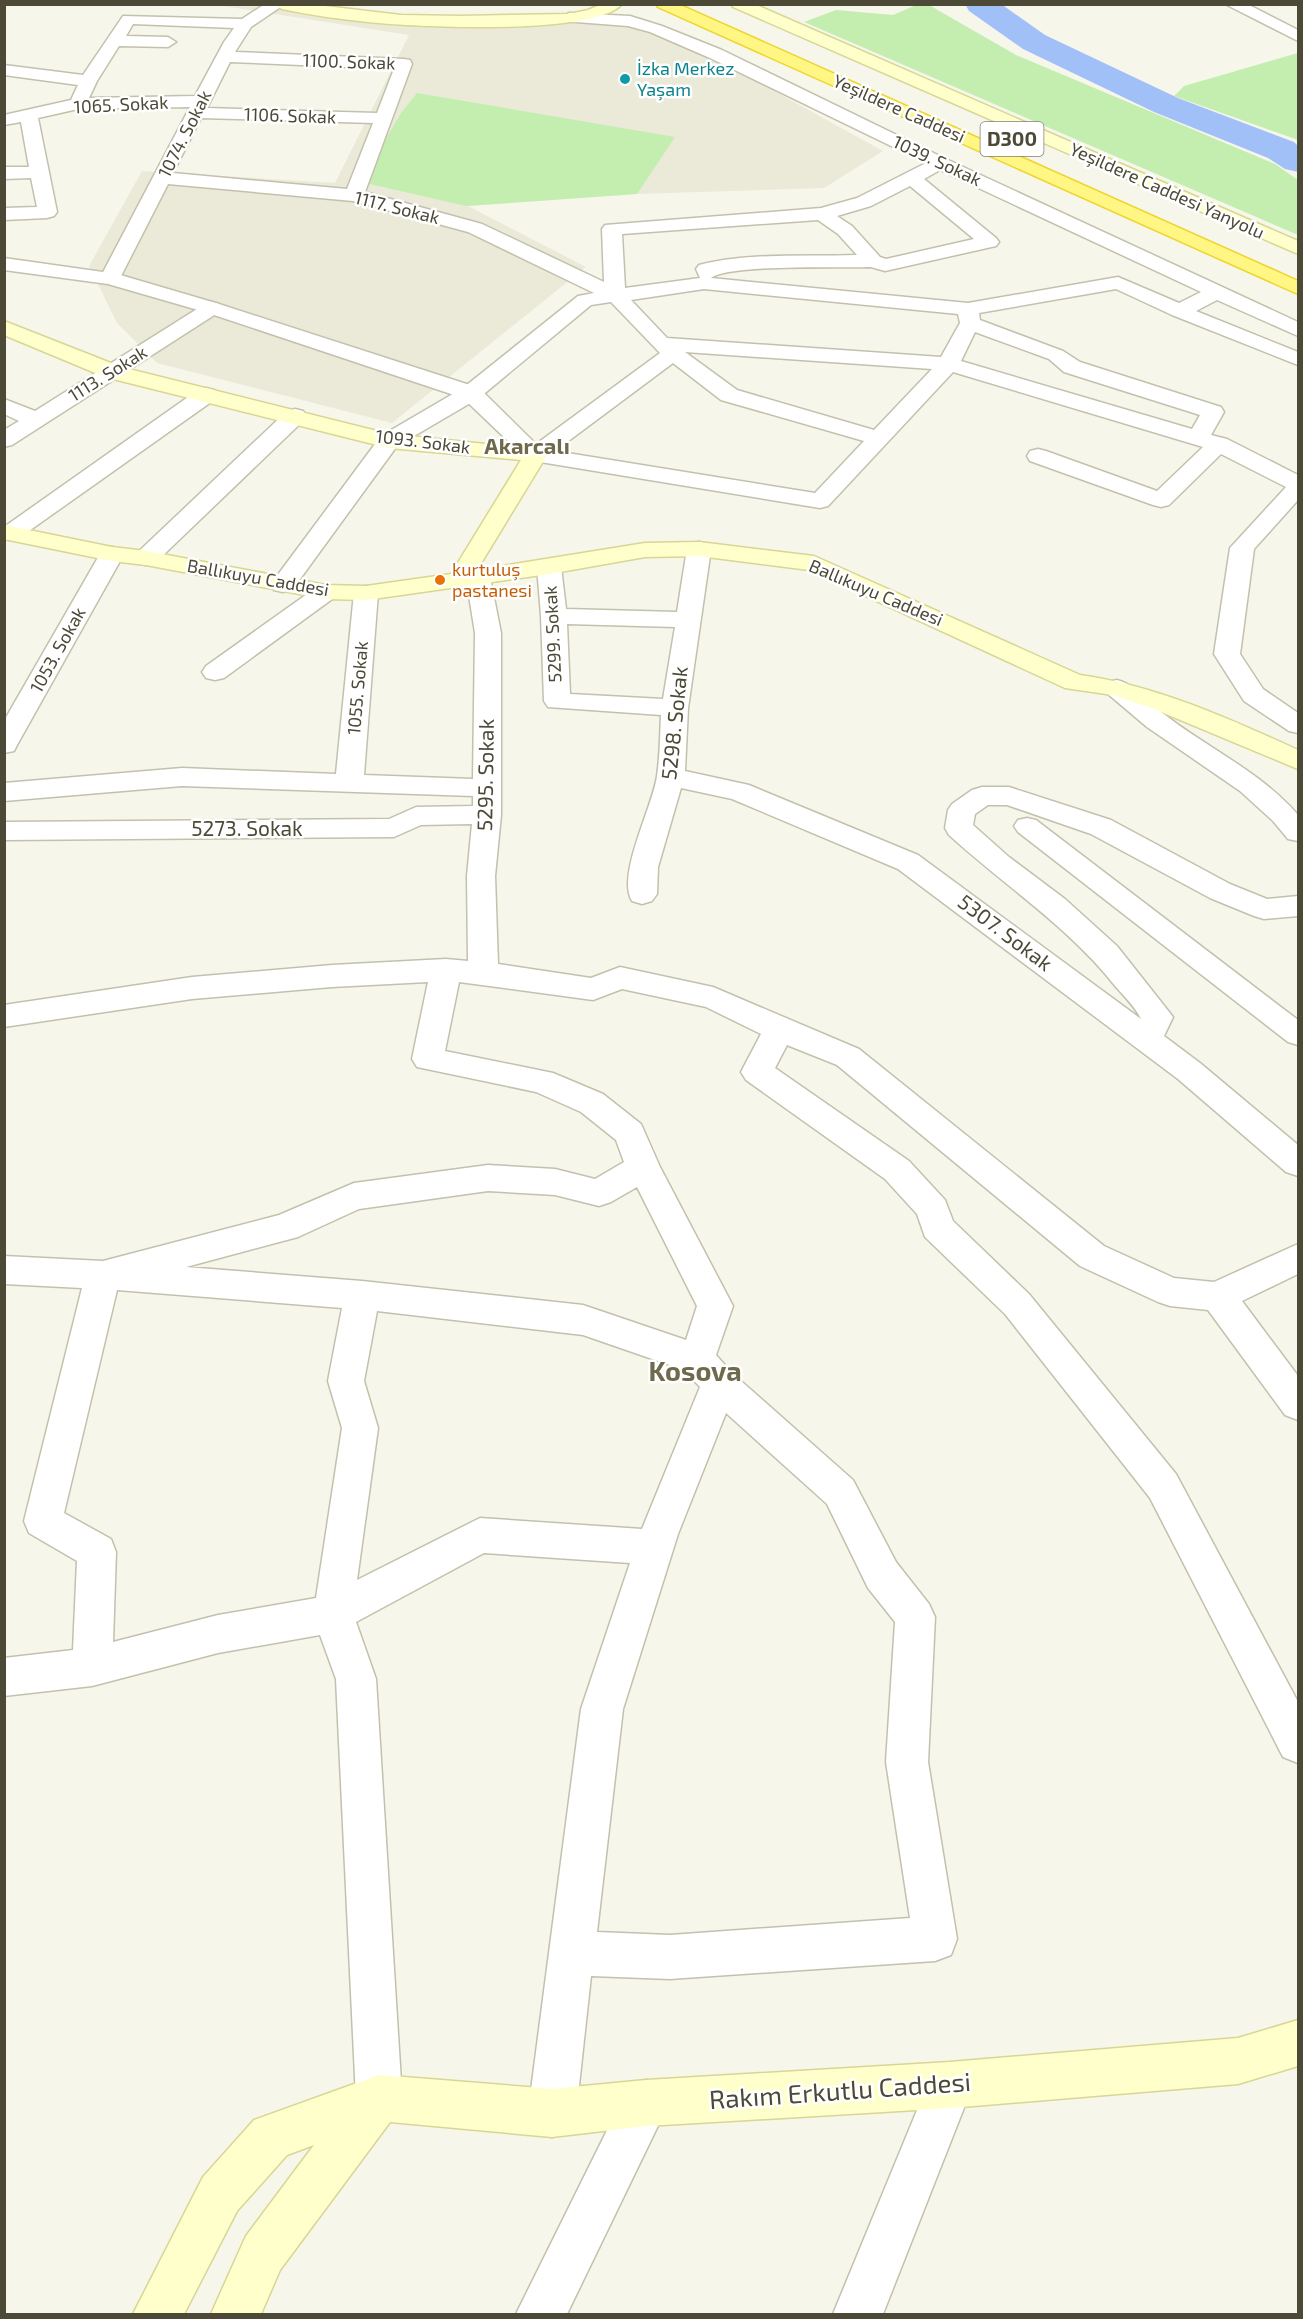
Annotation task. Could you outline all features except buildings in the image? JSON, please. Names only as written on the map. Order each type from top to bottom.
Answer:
[{"type":"highway","name":"Yeşildere Caddesi","points":[[664,4],[1299,288]]},
{"type":"highway","name":"Yeşildere Caddesi","points":[[732,9],[1299,265]]},
{"type":"main road","name":"1039. Sokak","points":[[282,4],[321,13],[406,22],[569,18]]},
{"type":"main road","name":"Yeşildere Caddesi Yanyolu","points":[[732,9],[1299,248]]},
{"type":"main road","name":"1093. Sokak","points":[[4,327],[113,372],[389,441],[536,455]]},
{"type":"main road","points":[[468,578],[536,455]]},
{"type":"main road","name":"Ballıkuyu Caddesi","points":[[8,532],[112,554],[146,558],[326,592],[366,592],[549,567],[645,550],[699,549],[814,563],[1074,682],[1117,688],[1233,730],[1299,760]]},
{"type":"main road","name":"Rakım Erkutlu Caddesi","points":[[158,2314],[220,2194],[271,2137],[379,2097],[552,2113],[646,2103],[950,2085],[1238,2061],[1299,2043]]},
{"type":"main road","points":[[236,2314],[263,2253],[379,2097]]},
{"type":"street","name":"1074. Sokak","points":[[110,278],[228,50],[245,24],[277,4]]},
{"type":"street","points":[[1233,4],[1299,36]]},
{"type":"street","name":"1039. Sokak","points":[[569,18],[607,11],[716,54],[940,163],[1299,330]]},
{"type":"street","points":[[78,104],[88,81],[116,41],[132,12],[245,24]]},
{"type":"street","points":[[116,41],[185,42]]},
{"type":"street","points":[[208,42],[228,50]]},
{"type":"street","name":"1100. Sokak","points":[[228,50],[404,64],[354,195]]},
{"type":"street","points":[[4,70],[88,81]]},
{"type":"street","name":"1065. Sokak","points":[[4,120],[78,104],[199,107]]},
{"type":"street","name":"1106. Sokak","points":[[199,107],[383,118]]},
{"type":"street","points":[[4,214],[47,212],[37,172],[28,116]]},
{"type":"street","points":[[880,440],[729,396],[668,349],[615,295],[612,229],[822,214],[864,202],[940,163]]},
{"type":"street","points":[[4,173],[37,172]]},
{"type":"street","name":"1117. Sokak","points":[[163,178],[354,195],[475,228],[615,295]]},
{"type":"street","points":[[704,283],[706,269],[715,267],[742,264],[879,263],[989,242],[912,178]]},
{"type":"street","points":[[822,214],[845,230],[879,263],[918,279]]},
{"type":"street","name":"1093. Sokak","points":[[4,264],[110,278],[212,308],[471,393],[536,455]]},
{"type":"street","points":[[283,585],[389,441],[471,393],[585,300],[704,283],[974,313],[1118,283],[1179,311],[1299,359]]},
{"type":"street","points":[[940,288],[974,313],[1056,355],[1072,367],[1213,412],[1208,441],[1161,501],[1038,456]]},
{"type":"street","points":[[1179,311],[1218,292]]},
{"type":"street","name":"1113. Sokak","points":[[4,440],[212,308]]},
{"type":"street","points":[[536,455],[820,501],[880,440],[949,364],[954,349],[974,313]]},
{"type":"street","points":[[536,455],[668,349],[949,364],[1208,441],[1299,485],[1242,548],[1227,654],[1253,695],[1299,725]]},
{"type":"street","points":[[8,532],[206,395]]},
{"type":"street","points":[[4,405],[36,420]]},
{"type":"street","points":[[146,558],[295,416]]},
{"type":"street","name":"5298. Sokak","points":[[642,894],[644,867],[671,777],[675,708],[699,549]]},
{"type":"street","name":"1053. Sokak","points":[[4,745],[112,554]]},
{"type":"street","name":"5299. Sokak","points":[[549,567],[554,616],[557,700],[675,708]]},
{"type":"street","name":"5295. Sokak","points":[[468,578],[488,633],[487,801],[481,876],[483,973]]},
{"type":"street","points":[[215,672],[326,592]]},
{"type":"street","name":"1055. Sokak","points":[[349,784],[366,592]]},
{"type":"street","points":[[554,616],[687,620]]},
{"type":"street","points":[[1117,688],[1156,720],[1245,779],[1282,811],[1299,832]]},
{"type":"street","points":[[4,792],[182,777],[349,784],[487,801]]},
{"type":"street","name":"5307. Sokak","points":[[671,777],[739,790],[908,862],[1189,1071],[1299,1163]]},
{"type":"street","points":[[1147,1040],[1158,1017],[1138,992],[1106,953],[1055,906],[999,864],[959,828],[962,810],[982,796],[1009,796],[1101,827],[1220,891],[1264,909],[1299,906]]},
{"type":"street","name":"5273. Sokak","points":[[4,831],[394,828],[416,816],[487,801]]},
{"type":"street","points":[[1027,826],[1299,1035]]},
{"type":"street","points":[[446,970],[428,1059],[542,1081],[592,1103],[629,1133],[643,1167],[715,1306],[708,1371],[602,1709],[552,2113]]},
{"type":"street","points":[[4,1016],[192,988],[333,976],[446,970],[593,989],[620,978],[714,998],[779,1029],[848,1057],[1092,1256],[1170,1292],[1217,1297],[1299,1258]]},
{"type":"street","points":[[779,1029],[757,1072],[897,1170],[933,1209],[937,1227],[1017,1304],[1163,1486],[1299,1743]]},
{"type":"street","points":[[103,1275],[286,1227],[354,1196],[488,1178],[555,1182],[599,1193],[643,1167]]},
{"type":"street","points":[[4,1270],[103,1275],[362,1295],[583,1320],[708,1371],[840,1492],[882,1575],[915,1617],[908,1762],[936,1939],[670,1957],[572,1953]]},
{"type":"street","points":[[92,1667],[97,1552],[43,1521],[103,1275]]},
{"type":"street","points":[[362,1295],[346,1381],[360,1428],[333,1614],[356,1679],[379,2097]]},
{"type":"street","points":[[1217,1297],[1299,1404]]},
{"type":"street","points":[[4,1677],[92,1667],[218,1634],[333,1614],[480,1535],[654,1547]]},
{"type":"street","points":[[858,2314],[950,2085]]},
{"type":"street","points":[[541,2314],[646,2103]]},
{"type":"shaded area","points":[[217,5],[269,5],[279,10],[404,16],[440,21],[640,17],[883,151],[824,188],[637,194],[468,206],[586,267],[392,423],[157,363],[117,323],[89,266],[142,171],[335,183],[409,35]]},
{"type":"green space","points":[[912,5],[929,5],[1016,55],[1275,164],[1298,180],[1298,235],[804,22],[836,10],[893,15],[914,6]]},
{"type":"green space","points":[[1298,53],[1298,140],[1174,96],[1184,86]]},
{"type":"green space","points":[[417,93],[675,137],[637,194],[466,206],[361,182],[401,113]]},
{"type":"waterway","points":[[980,4],[1034,42],[1166,105],[1281,150],[1298,161]]},
{"type":"place","name":"İzka Merkez Yaşam","points":[[625,79]]},
{"type":"place","name":"kurtuluş pastanesi","points":[[440,580]]},
{"type":"district","name":"Akarcalı","points":[[527,446]]},
{"type":"district","name":"Kosova","points":[[695,1372]]}]
